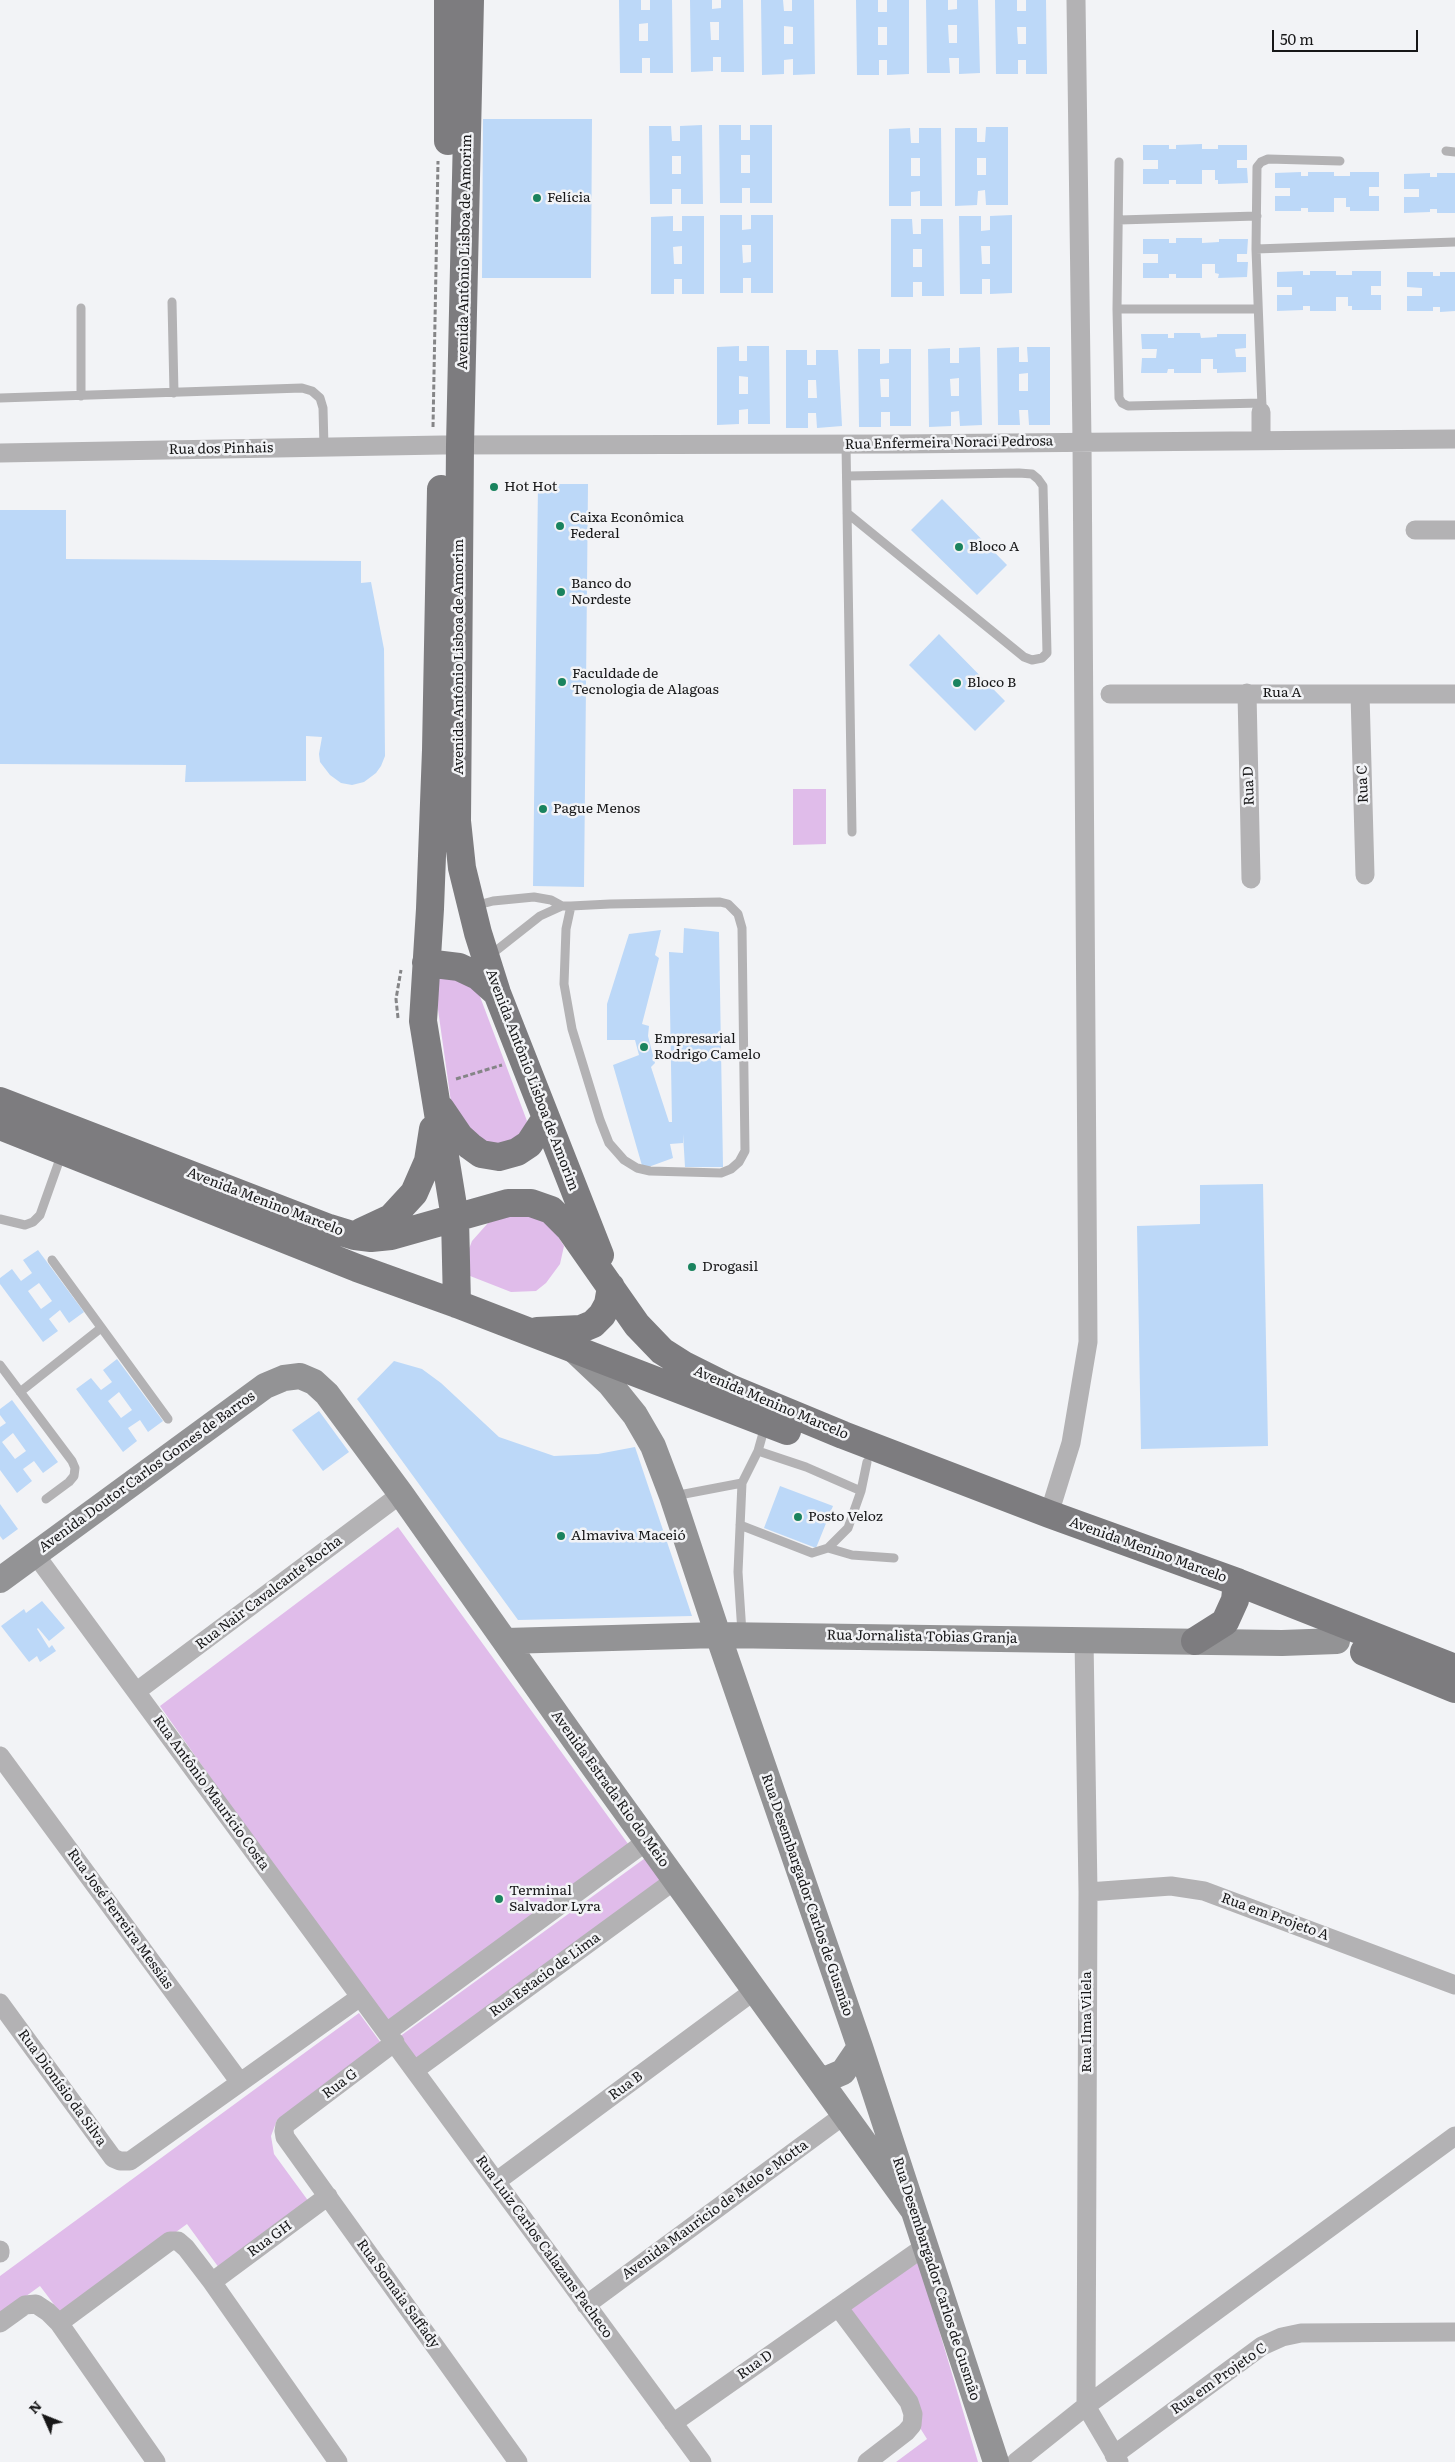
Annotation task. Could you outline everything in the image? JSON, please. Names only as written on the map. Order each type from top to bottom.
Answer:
[{"type":"main road","name":"Avenida Antônio Lisboa de Amorim","points":[[448,0],[459,105]]},
{"type":"main road","name":"Avenida Antônio Lisboa de Amorim","points":[[457,1304],[455,1218],[423,1021],[451,445],[459,105],[470,0]]},
{"type":"main road","name":"Avenida Antônio Lisboa de Amorim","points":[[451,445],[457,821],[462,868],[471,907],[497,993],[612,1287]]},
{"type":"main road","points":[[426,963],[459,967],[478,976],[497,993]]},
{"type":"main road","points":[[436,1094],[460,1138],[481,1154],[499,1157],[517,1152],[529,1144],[546,1118]]},
{"type":"main road","points":[[355,1236],[391,1218],[408,1202],[419,1186],[428,1162],[436,1094]]},
{"type":"main road","name":"Avenida Menino Marcelo","points":[[0,1100],[329,1228],[355,1236],[371,1238],[391,1236],[508,1203],[531,1203],[551,1210],[569,1228],[637,1325],[662,1351],[684,1365],[774,1407],[1049,1514],[1236,1591],[1337,1641],[1455,1689]]},
{"type":"main road","name":"Avenida Menino Marcelo","points":[[0,1126],[357,1268],[457,1304],[867,1462],[1455,1668]]},
{"type":"main road","points":[[526,1331],[573,1330],[593,1324],[602,1315],[608,1304],[612,1287]]},
{"type":"main road","points":[[1195,1641],[1225,1622],[1236,1591]]},
{"type":"street","points":[[1049,1514],[1071,1443],[1088,1342],[1082,441],[1076,0]]},
{"type":"street","points":[[1261,440],[1262,407]]},
{"type":"street","name":"Rua Enfermeira Noraci Pedrosa","points":[[451,445],[1455,439]]},
{"type":"street","name":"Rua dos Pinhais","points":[[0,453],[451,445]]},
{"type":"street","points":[[1415,530],[1455,530]]},
{"type":"street","name":"Rua D","points":[[1247,693],[1251,879]]},
{"type":"street","name":"Rua A","points":[[1110,694],[1455,694]]},
{"type":"street","name":"Rua C","points":[[1360,694],[1365,874]]},
{"type":"street","name":"Rua Desembargador Carlos de Gusmão","points":[[575,1351],[610,1384],[634,1415],[653,1446],[730,1635],[924,2247],[996,2462]]},
{"type":"street","name":"Avenida Estrada Rio do Meio","points":[[300,1376],[314,1382],[327,1394],[913,2210]]},
{"type":"street","name":"Avenida Doutor Carlos Gomes de Barros","points":[[0,1580],[264,1386],[284,1378],[300,1376]]},
{"type":"street","name":"Rua Nair Cavalcante Rocha","points":[[137,1691],[400,1494]]},
{"type":"street","name":"Rua Antônio Maurício Costa","points":[[35,1554],[391,2037]]},
{"type":"street","name":"Rua Jornalista Tobias Granja","points":[[506,1641],[730,1635],[1282,1643],[1337,1641]]},
{"type":"street","name":"Rua Ilma Vilela","points":[[1084,1639],[1088,1892],[1086,2406]]},
{"type":"street","name":"Rua José Ferreira Messias","points":[[0,1756],[239,2081]]},
{"type":"street","name":"Rua G","points":[[286,2125],[391,2037],[647,1841]]},
{"type":"street","name":"Rua Estacio de Lima","points":[[416,2070],[675,1880]]},
{"type":"street","name":"Rua em Projeto A","points":[[1088,1892],[1171,1886],[1204,1891],[1455,1985]]},
{"type":"street","name":"Rua B","points":[[497,2181],[755,1990]]},
{"type":"street","points":[[239,2081],[360,1997]]},
{"type":"street","name":"Rua Dionísio da Silva","points":[[0,2003],[113,2158],[120,2162],[130,2161],[239,2081]]},
{"type":"street","name":"Rua Luiz Carlos Calazans Pacheco","points":[[391,2037],[702,2462]]},
{"type":"street","points":[[819,2079],[829,2078],[843,2072],[860,2047]]},
{"type":"street","name":"Avenida Mauricio de Melo e Motta","points":[[586,2305],[844,2115]]},
{"type":"street","name":"Rua Somaia Saffady","points":[[286,2125],[285,2136],[518,2462]]},
{"type":"street","points":[[1016,2462],[1086,2406],[1455,2136]]},
{"type":"street","name":"Rua GH","points":[[212,2282],[328,2196]]},
{"type":"street","points":[[58,2323],[170,2241],[178,2241],[186,2248],[212,2282],[338,2462]]},
{"type":"street","name":"Rua D","points":[[673,2423],[924,2247]]},
{"type":"street","points":[[0,2322],[25,2305],[36,2304],[58,2323],[156,2462]]},
{"type":"street","points":[[838,2307],[909,2402],[913,2414],[912,2425],[906,2432],[867,2462]]},
{"type":"street","name":"Rua em Projeto C","points":[[1116,2458],[1262,2346],[1282,2337],[1301,2333],[1455,2332]]},
{"type":"street","points":[[1086,2406],[1116,2458]]},
{"type":"lane","points":[[1119,162],[1117,309],[1119,398],[1122,404],[1128,406],[1262,407],[1256,249],[1256,167],[1260,162],[1268,159],[1340,161]]},
{"type":"lane","points":[[1119,220],[1257,216]]},
{"type":"lane","points":[[1256,249],[1455,242]]},
{"type":"lane","points":[[172,302],[174,393]]},
{"type":"lane","points":[[80,308],[82,396]]},
{"type":"lane","points":[[1117,309],[1258,308]]},
{"type":"lane","points":[[0,398],[302,388],[312,391],[320,398],[323,408],[324,447]]},
{"type":"lane","points":[[846,444],[852,832]]},
{"type":"lane","points":[[847,476],[1019,473],[1032,474],[1038,479],[1043,486],[1047,653],[1042,658],[1032,660],[1024,657],[847,513]]},
{"type":"lane","points":[[471,907],[493,901],[534,897],[551,900],[567,906]]},
{"type":"lane","points":[[486,959],[540,916],[567,906],[720,902],[728,904],[738,914],[742,928],[745,1151],[739,1162],[731,1169],[721,1173],[650,1171],[637,1168],[624,1160],[609,1142],[600,1120],[572,1028],[564,984],[567,906]]},
{"type":"lane","points":[[0,1219],[25,1225],[33,1222],[40,1215],[63,1150]]},
{"type":"lane","points":[[52,1260],[168,1419]]},
{"type":"lane","points":[[20,1392],[101,1328]]},
{"type":"lane","points":[[0,1365],[72,1461],[75,1468],[74,1476],[69,1482],[46,1499]]},
{"type":"lane","points":[[730,1635],[738,1572],[742,1484],[758,1451],[766,1424]]},
{"type":"lane","points":[[758,1451],[806,1467],[861,1491]]},
{"type":"lane","points":[[740,1525],[812,1553],[828,1548],[848,1528],[861,1491],[867,1462]]},
{"type":"lane","points":[[672,1496],[742,1484]]},
{"type":"lane","points":[[828,1548],[852,1555],[894,1558]]},
{"type":"path","points":[[436,1094],[522,1060]]},
{"type":"shaded area","points":[[793,789],[826,789],[826,844],[793,845]]},
{"type":"shaded area","points":[[446,974],[476,986],[527,1121],[519,1145],[490,1150],[452,1109],[434,981]]},
{"type":"shaded area","points":[[513,1214],[538,1218],[554,1230],[564,1246],[560,1264],[546,1283],[536,1291],[511,1292],[465,1274],[466,1257],[472,1241],[488,1223]]},
{"type":"shaded area","points":[[398,1527],[631,1848],[385,2025],[160,1706]]},
{"type":"shaded area","points":[[648,1856],[665,1878],[415,2060],[399,2037]]},
{"type":"shaded area","points":[[359,2013],[381,2043],[277,2120],[271,2136],[274,2154],[312,2206],[222,2272],[187,2224],[62,2315],[40,2286],[0,2315],[0,2276]]},
{"type":"shaded area","points":[[919,2262],[978,2462],[896,2462],[927,2439],[885,2372],[849,2306]]},
{"type":"building","points":[[619,0],[641,0],[641,10],[650,10],[650,0],[672,0],[673,73],[650,73],[650,58],[642,58],[642,73],[620,73]],"holes":[[[648,23],[648,41],[639,41],[639,24]]]},
{"type":"building","points":[[690,0],[712,0],[712,9],[721,8],[721,0],[743,0],[744,72],[721,72],[721,57],[713,57],[713,71],[691,72]],"holes":[[[710,22],[719,22],[719,40],[711,40]]]},
{"type":"building","points":[[761,0],[783,0],[784,11],[792,11],[792,0],[814,0],[815,74],[793,75],[793,59],[784,60],[784,74],[762,75]],"holes":[[[784,26],[793,27],[793,44],[784,44]]]},
{"type":"building","points":[[856,0],[878,0],[878,12],[887,12],[887,0],[909,0],[909,74],[887,75],[887,60],[879,60],[879,75],[857,75]],"holes":[[[878,27],[887,27],[887,45],[878,45]]]},
{"type":"building","points":[[926,0],[948,0],[948,10],[957,9],[957,0],[978,0],[980,73],[959,74],[959,58],[949,58],[950,73],[927,73]],"holes":[[[948,25],[957,25],[957,43],[949,43]]]},
{"type":"building","points":[[995,0],[1017,0],[1017,11],[1026,11],[1026,0],[1046,0],[1047,74],[1026,74],[1026,60],[1018,60],[1018,74],[996,74]],"holes":[[[1017,27],[1026,27],[1026,44],[1018,44]]]},
{"type":"building","name":"Felícia","points":[[483,119],[592,119],[591,278],[482,278]]},
{"type":"building","points":[[702,125],[703,204],[681,204],[681,189],[672,189],[672,204],[650,204],[649,126],[671,126],[672,141],[680,141],[680,126]],"holes":[[[672,156],[681,156],[681,174],[672,174]]]},
{"type":"building","points":[[719,125],[741,125],[741,140],[750,140],[750,125],[772,125],[772,203],[750,203],[750,188],[742,188],[742,203],[720,203]],"holes":[[[741,155],[750,155],[750,173],[741,173]]]},
{"type":"building","points":[[986,127],[1008,127],[1008,205],[986,205],[985,190],[978,191],[977,205],[955,206],[955,128],[977,128],[977,142],[985,142]],"holes":[[[977,158],[986,158],[986,175],[977,175]]]},
{"type":"building","points":[[910,128],[911,143],[919,143],[919,128],[941,128],[942,206],[920,206],[920,191],[911,192],[911,206],[889,206],[889,129]],"holes":[[[911,158],[920,158],[920,176],[911,176]]]},
{"type":"building","points":[[1202,144],[1202,149],[1218,149],[1218,145],[1247,145],[1247,160],[1237,160],[1237,168],[1247,168],[1248,183],[1218,184],[1218,180],[1215,180],[1215,170],[1202,170],[1202,184],[1176,184],[1176,180],[1169,180],[1169,184],[1143,184],[1143,169],[1158,169],[1158,160],[1143,160],[1143,145],[1169,145],[1169,149],[1176,149],[1176,145]]},
{"type":"building","points":[[1301,172],[1301,176],[1308,176],[1308,172],[1334,172],[1334,176],[1350,176],[1350,172],[1379,172],[1379,187],[1369,187],[1369,196],[1379,196],[1379,211],[1350,211],[1350,207],[1346,207],[1346,198],[1334,198],[1334,212],[1308,212],[1308,208],[1301,208],[1301,211],[1275,211],[1275,196],[1290,196],[1290,188],[1275,188],[1275,173]]},
{"type":"building","points":[[1430,173],[1430,177],[1437,177],[1437,173],[1455,173],[1455,213],[1437,213],[1437,209],[1430,209],[1430,212],[1404,213],[1404,197],[1419,197],[1419,189],[1404,189],[1404,174]]},
{"type":"building","points":[[720,215],[742,215],[742,230],[751,229],[751,215],[773,215],[773,293],[751,293],[751,278],[743,278],[743,293],[720,293]],"holes":[[[742,245],[751,245],[751,262],[743,263]]]},
{"type":"building","points":[[1012,215],[1012,293],[990,294],[990,279],[982,279],[982,294],[960,294],[959,216],[981,216],[981,231],[990,230],[990,216]],"holes":[[[981,246],[990,246],[990,264],[982,264]]]},
{"type":"building","points":[[673,216],[673,231],[682,231],[682,216],[704,216],[704,294],[682,294],[682,279],[674,279],[674,294],[651,294],[651,217]],"holes":[[[682,246],[682,264],[674,264],[673,247]]]},
{"type":"building","points":[[891,219],[912,219],[913,234],[921,234],[921,219],[943,219],[944,296],[922,296],[922,282],[913,282],[913,297],[891,297]],"holes":[[[913,249],[922,249],[922,267],[913,267]]]},
{"type":"building","points":[[1176,238],[1202,238],[1202,243],[1219,242],[1219,239],[1248,239],[1247,254],[1237,254],[1237,262],[1248,262],[1247,277],[1218,278],[1219,274],[1215,273],[1215,264],[1202,264],[1202,278],[1176,278],[1176,274],[1169,274],[1169,278],[1143,278],[1143,263],[1158,263],[1158,254],[1143,254],[1143,239],[1169,239],[1169,243],[1176,243]]},
{"type":"building","points":[[1303,271],[1303,275],[1310,275],[1310,271],[1336,271],[1336,275],[1352,275],[1352,271],[1381,271],[1381,286],[1371,286],[1371,295],[1381,295],[1381,310],[1352,310],[1352,306],[1348,306],[1348,297],[1336,297],[1336,311],[1310,311],[1310,306],[1303,306],[1303,310],[1277,311],[1277,295],[1292,295],[1292,287],[1277,287],[1277,272]]},
{"type":"building","points":[[1407,272],[1433,272],[1433,276],[1440,276],[1440,272],[1455,272],[1455,311],[1440,312],[1440,307],[1433,307],[1433,311],[1407,311],[1407,296],[1422,296],[1422,288],[1407,287]]},
{"type":"building","points":[[1174,333],[1200,333],[1201,338],[1217,337],[1217,334],[1246,334],[1246,348],[1235,349],[1236,357],[1246,357],[1246,372],[1217,373],[1217,369],[1213,369],[1213,359],[1201,359],[1201,373],[1174,373],[1174,369],[1168,369],[1167,373],[1141,373],[1142,358],[1156,358],[1157,349],[1142,349],[1141,334],[1168,334],[1168,338],[1174,338]]},
{"type":"building","points":[[739,346],[739,361],[747,361],[747,346],[769,346],[770,424],[748,424],[748,409],[739,410],[739,424],[717,425],[717,347]],"holes":[[[739,376],[748,377],[748,394],[739,394]]]},
{"type":"building","points":[[980,347],[982,425],[960,426],[959,411],[951,412],[951,426],[929,427],[928,349],[950,348],[950,363],[959,363],[959,348]],"holes":[[[959,378],[959,396],[951,396],[950,379]]]},
{"type":"building","points":[[1019,347],[1019,362],[1028,362],[1027,347],[1050,347],[1050,425],[1029,425],[1028,410],[1019,410],[1020,425],[998,425],[997,348]],"holes":[[[1028,373],[1028,391],[1019,391],[1019,374]]]},
{"type":"building","points":[[858,349],[880,349],[880,364],[889,363],[889,349],[911,349],[911,426],[890,426],[890,412],[881,412],[881,427],[859,427]],"holes":[[[880,379],[889,379],[889,397],[881,397]]]},
{"type":"building","points":[[786,350],[807,350],[807,365],[816,365],[816,350],[838,350],[842,426],[817,428],[816,413],[808,413],[808,428],[786,428]],"holes":[[[808,380],[816,380],[817,398],[808,398]]]},
{"type":"building","points":[[538,484],[588,484],[584,887],[533,886]]},
{"type":"building","name":"Bloco A","points":[[942,499],[1007,565],[977,595],[911,530]]},
{"type":"building","points":[[0,510],[66,510],[66,559],[361,561],[361,583],[371,582],[384,649],[385,756],[381,766],[376,773],[364,782],[352,785],[341,783],[330,775],[320,762],[319,754],[322,737],[306,736],[306,781],[185,782],[186,765],[0,764]]},
{"type":"building","name":"Bloco B","points":[[939,634],[1005,701],[975,731],[909,665]]},
{"type":"building","points":[[684,928],[719,932],[723,1167],[685,1167],[683,1134],[683,1143],[670,1144],[673,1158],[643,1169],[613,1065],[639,1055],[635,1040],[607,1040],[607,1004],[629,934],[661,930],[655,955],[659,958],[642,1024],[649,1026],[648,1036],[655,1063],[651,1067],[669,1122],[672,1122],[669,952],[683,953]]},
{"type":"building","points":[[1263,1184],[1268,1446],[1141,1449],[1137,1226],[1200,1224],[1200,1185]]},
{"type":"building","points":[[38,1250],[84,1312],[69,1323],[60,1310],[49,1319],[58,1331],[43,1342],[0,1284],[0,1278],[12,1269],[21,1281],[32,1273],[23,1260]],"holes":[[[39,1283],[52,1301],[41,1309],[28,1291]]]},
{"type":"building","points":[[117,1359],[163,1421],[148,1432],[140,1420],[128,1428],[137,1441],[123,1452],[76,1389],[91,1378],[101,1390],[112,1382],[103,1370]],"holes":[[[119,1392],[132,1410],[121,1418],[108,1401]]]},
{"type":"building","name":"Almaviva Maceió","points":[[394,1361],[422,1369],[441,1383],[499,1437],[554,1456],[598,1454],[635,1447],[692,1616],[518,1620],[357,1399]]},
{"type":"building","points":[[12,1400],[58,1462],[43,1473],[34,1461],[23,1469],[32,1481],[17,1493],[0,1470],[0,1427],[6,1423],[0,1415],[0,1409]],"holes":[[[13,1433],[26,1451],[15,1459],[2,1442]]]},
{"type":"building","points":[[319,1411],[349,1452],[323,1471],[292,1430]]},
{"type":"building","name":"Posto Veloz","points":[[780,1486],[833,1506],[816,1548],[764,1528]]},
{"type":"building","points":[[0,1504],[18,1529],[3,1540],[0,1536]]},
{"type":"building","points":[[42,1601],[65,1628],[49,1641],[38,1628],[49,1648],[52,1645],[56,1651],[40,1662],[37,1656],[29,1662],[1,1626],[24,1609],[26,1613]]},
{"type":"place","name":"Felícia","points":[[537,198]]},
{"type":"place","name":"Hot Hot","points":[[494,487]]},
{"type":"place","name":"Caixa Econômica Federal","points":[[560,526]]},
{"type":"place","name":"Bloco A","points":[[959,547]]},
{"type":"place","name":"Banco do Nordeste","points":[[561,592]]},
{"type":"place","name":"Faculdade de Tecnologia de Alagoas","points":[[562,682]]},
{"type":"place","name":"Bloco B","points":[[957,683]]},
{"type":"place","name":"Pague Menos","points":[[543,809]]},
{"type":"place","name":"Empresarial Rodrigo Camelo","points":[[644,1047]]},
{"type":"place","name":"Drogasil","points":[[692,1267]]},
{"type":"place","name":"Posto Veloz","points":[[798,1517]]},
{"type":"place","name":"Almaviva Maceió","points":[[561,1536]]},
{"type":"place","name":"Terminal Salvador Lyra","points":[[499,1899]]}]
